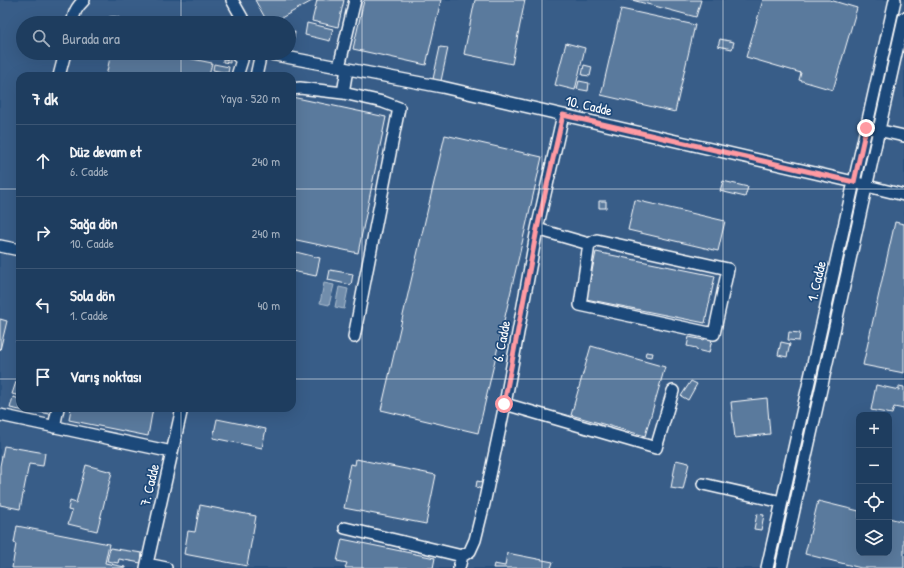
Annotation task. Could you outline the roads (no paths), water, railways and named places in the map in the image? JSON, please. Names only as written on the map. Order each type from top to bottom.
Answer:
[{"type":"street","points":[[73,16],[78,6],[84,0]]},
{"type":"street","points":[[232,0],[241,16]]},
{"type":"street","points":[[342,93],[343,68],[355,0]]},
{"type":"street","name":"1. Cadde","points":[[767,568],[895,0]]},
{"type":"street","points":[[781,568],[904,18]]},
{"type":"street","name":"10. Cadde","points":[[296,59],[442,87],[854,182],[904,195]]},
{"type":"street","points":[[59,72],[63,60]]},
{"type":"street","points":[[238,72],[242,60]]},
{"type":"street","points":[[257,72],[259,60]]},
{"type":"street","points":[[296,88],[342,93],[383,102],[399,108],[354,337]]},
{"type":"street","name":"6. Cadde","points":[[459,568],[462,556],[470,551],[475,540],[487,488],[537,229],[563,115]]},
{"type":"street","points":[[866,128],[904,136]]},
{"type":"street","points":[[537,229],[589,244],[597,240],[728,269],[714,334],[580,305],[589,244]]},
{"type":"street","points":[[0,246],[16,249]]},
{"type":"street","points":[[504,404],[656,448],[673,391]]},
{"type":"street","points":[[54,427],[57,412]]},
{"type":"street","name":"7. Cadde","points":[[146,566],[181,412]]},
{"type":"street","points":[[0,415],[172,452]]},
{"type":"street","points":[[703,484],[782,502]]},
{"type":"street","points":[[345,528],[462,556]]},
{"type":"street","points":[[146,566],[166,568]]}]
